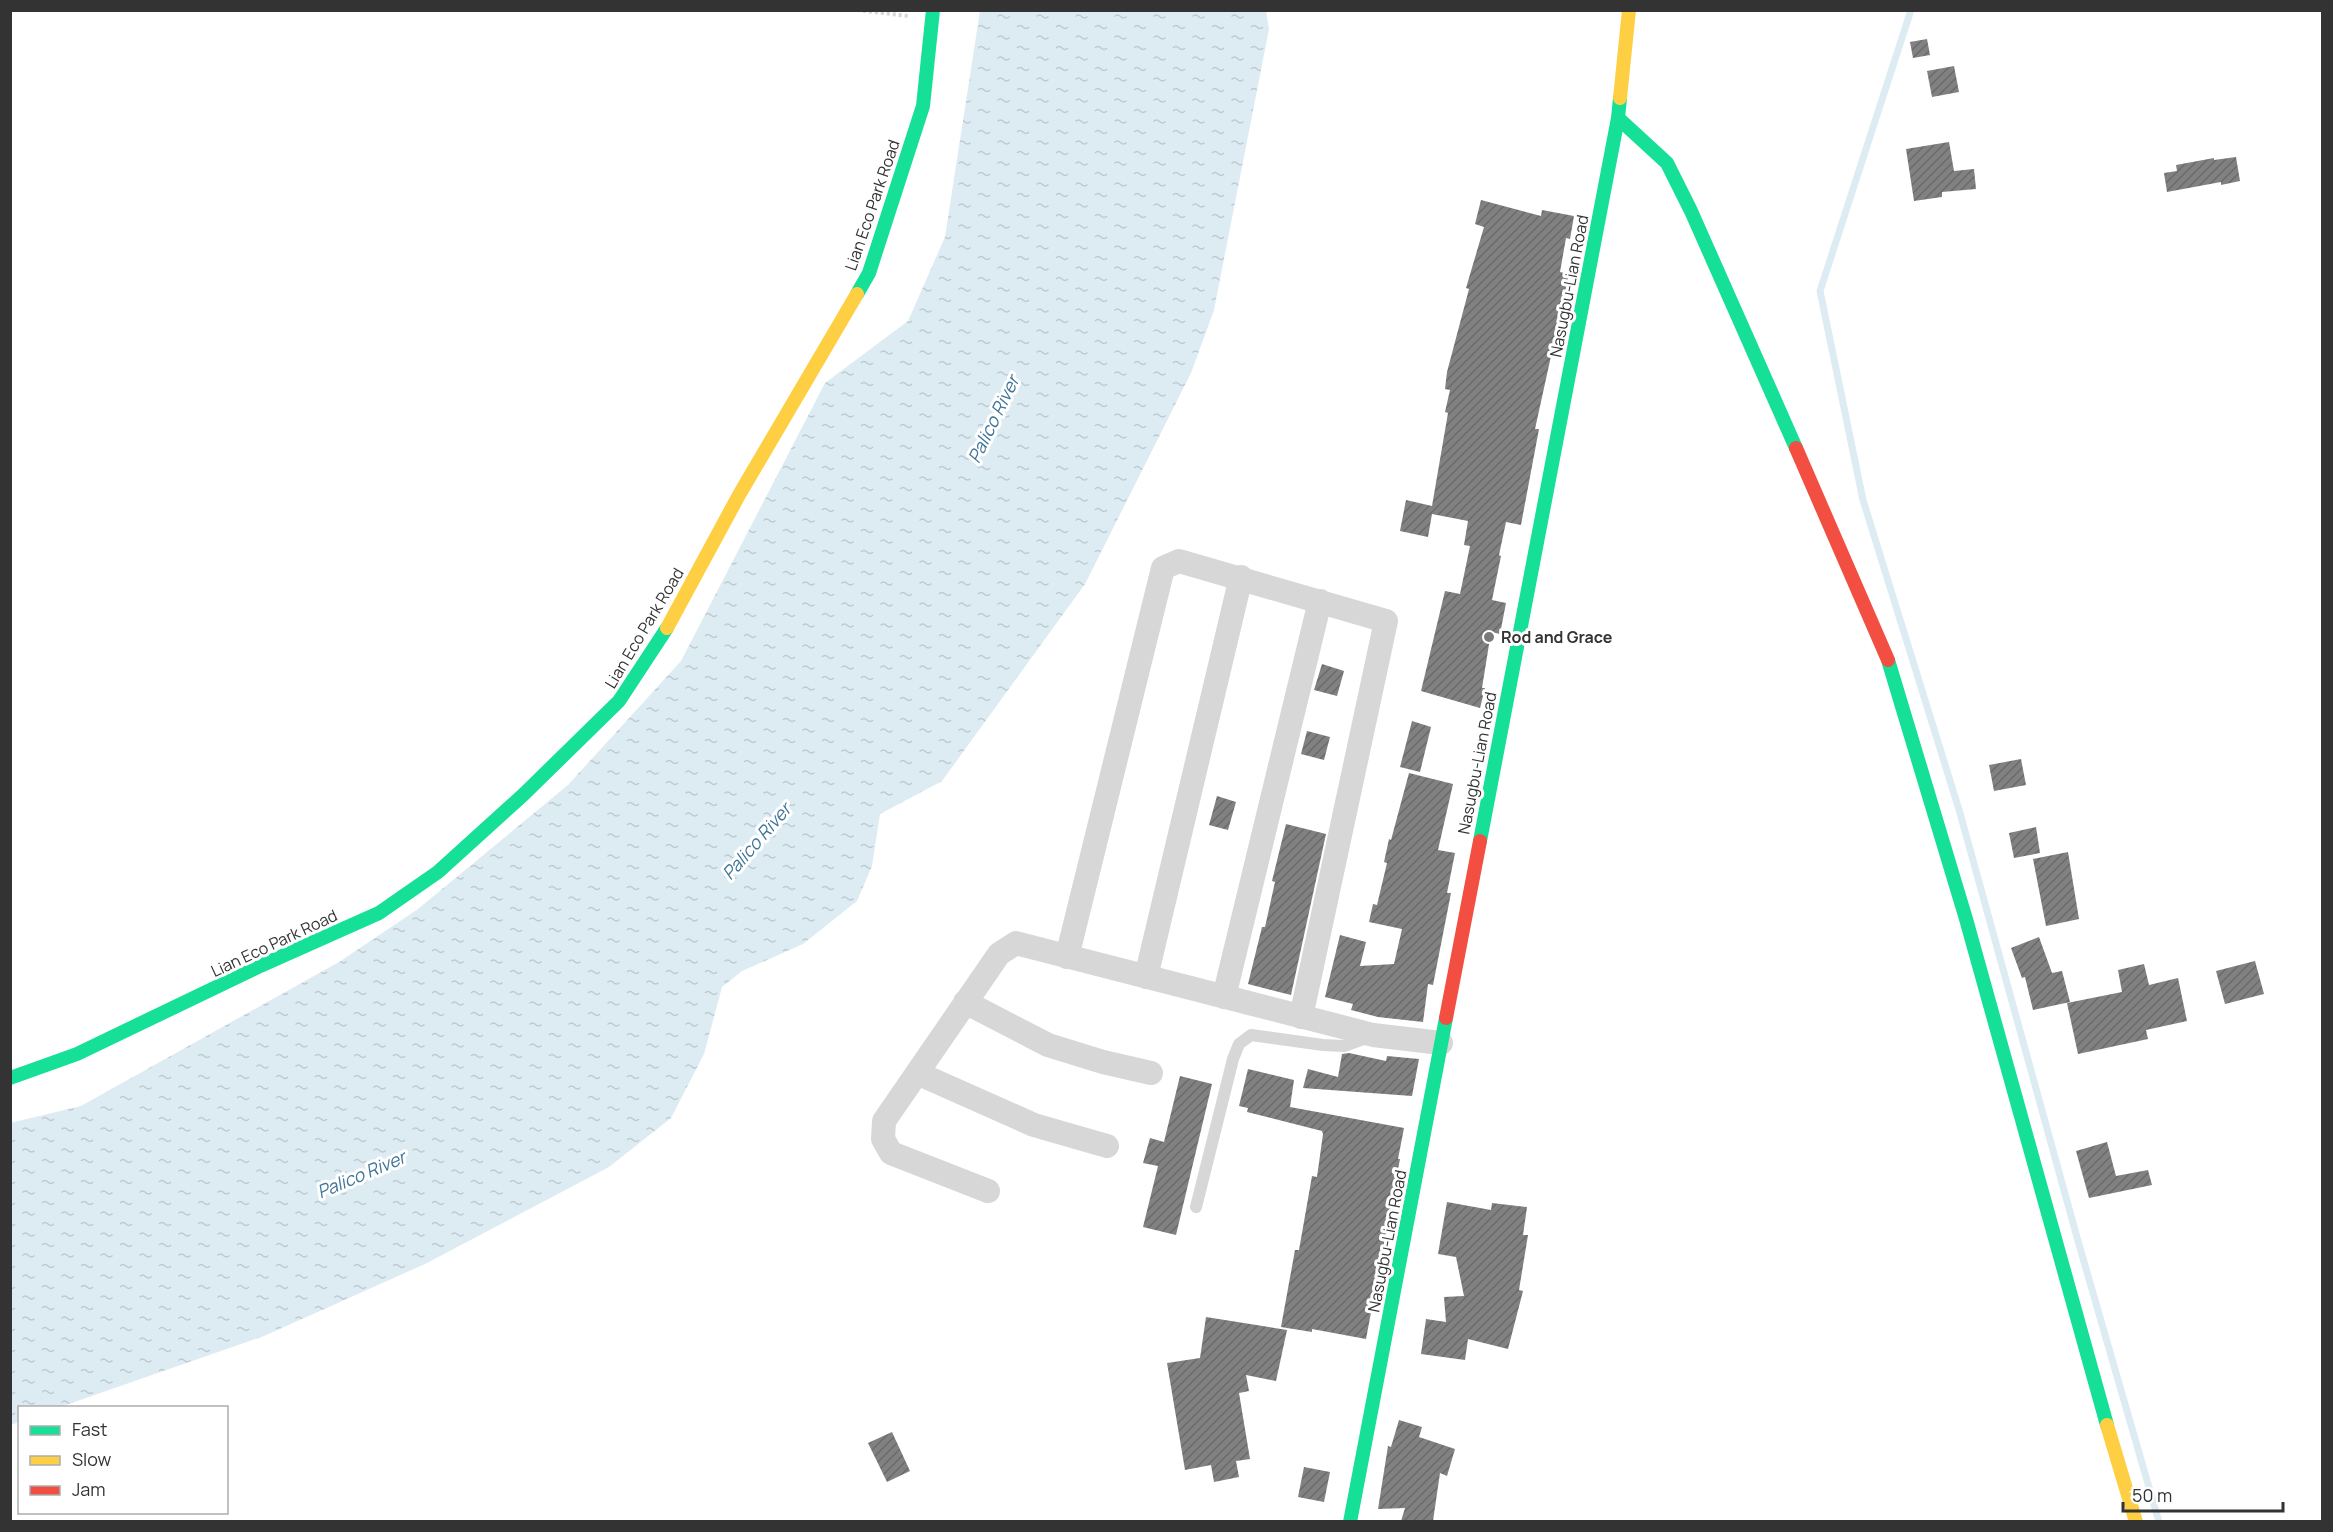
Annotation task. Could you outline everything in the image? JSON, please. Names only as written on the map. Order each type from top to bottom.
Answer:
[{"type":"street","name":"Nasugbu-Lian Road","points":[[1350,1521],[1618,118],[1629,10]]},
{"type":"street","name":"Lian Eco Park Road","points":[[10,1078],[77,1054],[260,966],[379,913],[438,872],[523,795],[619,700],[668,627],[739,495],[869,273],[923,105],[933,15]]},
{"type":"street","points":[[1618,118],[1667,163],[1691,211],[1886,652],[1972,941],[2088,1362],[2136,1521]]},
{"type":"street","points":[[1067,957],[1163,568],[1179,561],[1386,621],[1300,1017]]},
{"type":"street","points":[[1146,977],[1241,578]]},
{"type":"street","points":[[1224,997],[1320,601]]},
{"type":"street","points":[[988,1191],[891,1154],[883,1139],[884,1121],[999,954],[1016,943],[1373,1035],[1441,1043]]},
{"type":"street","points":[[965,1002],[1048,1046],[1151,1074]]},
{"type":"street","points":[[917,1073],[1034,1125],[1107,1146]]},
{"type":"lane","points":[[1196,1207],[1233,1059],[1239,1044],[1251,1035],[1344,1046],[1373,1035]]},
{"type":"path","points":[[857,10],[933,15]]},
{"type":"water","name":"Palico River","points":[[980,11],[1266,11],[1269,29],[1214,310],[1191,373],[1085,584],[942,781],[880,814],[872,866],[857,901],[803,944],[742,971],[722,987],[704,1054],[671,1118],[609,1167],[425,1264],[264,1336],[63,1406],[18,1406],[18,1422],[11,1425],[10,1123],[81,1106],[339,962],[418,909],[568,785],[681,661],[825,383],[908,321],[945,237]]},
{"type":"building","points":[[1927,39],[1930,55],[1913,58],[1910,42]]},
{"type":"building","points":[[1954,66],[1959,92],[1932,97],[1927,71]]},
{"type":"building","points":[[1949,142],[1954,171],[1974,169],[1976,189],[1942,192],[1942,197],[1914,201],[1906,149]]},
{"type":"building","points":[[2236,157],[2240,181],[2221,185],[2221,182],[2167,192],[2164,173],[2177,171],[2176,165],[2214,158],[2214,160]]},
{"type":"building","points":[[1481,200],[1541,216],[1542,210],[1574,216],[1570,239],[1566,238],[1560,272],[1569,274],[1535,429],[1539,429],[1521,525],[1506,522],[1499,555],[1501,556],[1492,600],[1506,603],[1500,634],[1491,632],[1482,688],[1485,688],[1480,708],[1421,691],[1445,591],[1460,594],[1470,546],[1464,545],[1468,521],[1432,514],[1428,537],[1400,531],[1406,500],[1432,506],[1448,413],[1445,412],[1450,390],[1445,389],[1447,372],[1469,289],[1466,288],[1484,227],[1475,224]]},
{"type":"building","points":[[1322,664],[1344,671],[1337,696],[1314,690]]},
{"type":"building","points":[[1412,721],[1431,727],[1420,772],[1400,767]]},
{"type":"building","points":[[1307,731],[1330,737],[1324,760],[1301,754]]},
{"type":"building","points":[[2021,759],[2026,785],[1994,791],[1989,765]]},
{"type":"building","points":[[1409,773],[1453,784],[1438,850],[1455,853],[1447,893],[1451,893],[1433,985],[1428,984],[1423,1022],[1378,1017],[1351,1010],[1353,1004],[1325,997],[1340,935],[1366,942],[1360,966],[1394,964],[1402,929],[1369,922],[1373,904],[1377,905],[1387,863],[1384,862],[1389,839],[1391,840]]},
{"type":"building","points":[[1217,796],[1236,802],[1228,830],[1209,825]]},
{"type":"building","points":[[1286,824],[1326,834],[1291,995],[1248,984],[1262,927],[1265,927],[1275,882],[1272,881]]},
{"type":"building","points":[[2036,827],[2040,853],[2014,858],[2009,833]]},
{"type":"building","points":[[2068,852],[2079,919],[2046,926],[2033,859]]},
{"type":"building","points":[[2039,937],[2052,973],[2062,971],[2070,1002],[2033,1010],[2025,977],[2022,978],[2011,948]]},
{"type":"building","points":[[2255,961],[2264,994],[2225,1004],[2216,971]]},
{"type":"building","points":[[2144,964],[2149,985],[2178,978],[2187,1021],[2146,1030],[2148,1039],[2078,1054],[2067,1003],[2122,992],[2118,970]]},
{"type":"building","points":[[1349,1053],[1386,1061],[1387,1056],[1419,1059],[1412,1096],[1303,1088],[1308,1069],[1338,1077],[1342,1054]]},
{"type":"building","points":[[1248,1069],[1294,1080],[1290,1107],[1404,1128],[1366,1339],[1312,1329],[1312,1332],[1281,1327],[1295,1250],[1299,1250],[1312,1176],[1317,1177],[1323,1134],[1322,1131],[1247,1112],[1248,1108],[1239,1106]]},
{"type":"building","points":[[1180,1076],[1212,1084],[1176,1235],[1143,1227],[1158,1166],[1143,1163],[1150,1138],[1164,1142]]},
{"type":"building","points":[[2107,1142],[2116,1176],[2148,1170],[2152,1185],[2089,1198],[2076,1151]]},
{"type":"building","points":[[1447,1202],[1491,1210],[1492,1203],[1527,1207],[1523,1235],[1528,1235],[1519,1290],[1523,1291],[1508,1349],[1468,1339],[1465,1360],[1421,1354],[1426,1319],[1446,1322],[1444,1297],[1464,1296],[1456,1257],[1438,1254]]},
{"type":"building","points":[[1206,1317],[1287,1330],[1276,1381],[1246,1375],[1249,1391],[1239,1393],[1250,1459],[1236,1461],[1239,1477],[1214,1482],[1211,1465],[1185,1470],[1167,1363],[1200,1358]]},
{"type":"building","points":[[1399,1420],[1422,1427],[1419,1437],[1455,1449],[1447,1476],[1440,1473],[1433,1521],[1401,1521],[1405,1508],[1378,1509],[1388,1446],[1391,1447]]},
{"type":"building","points":[[892,1432],[910,1471],[887,1482],[868,1443]]},
{"type":"building","points":[[1304,1467],[1330,1472],[1324,1502],[1298,1497]]},
{"type":"waterway","points":[[1911,10],[1820,291],[1863,500],[1960,813],[2078,1241],[2159,1522]]},
{"type":"traffic: fast","points":[[857,294],[869,273],[923,106],[933,10]]},
{"type":"traffic: fast","points":[[1480,841],[1620,98]]},
{"type":"traffic: fast","points":[[1618,118],[1667,163],[1691,211],[1796,448]]},
{"type":"traffic: fast","points":[[10,1078],[77,1054],[260,966],[379,913],[438,872],[523,795],[619,701],[667,628]]},
{"type":"traffic: fast","points":[[1888,660],[1966,919],[2107,1425]]},
{"type":"traffic: fast","points":[[1350,1522],[1446,1018]]},
{"type":"traffic: slow","points":[[1620,98],[1629,10]]},
{"type":"traffic: slow","points":[[667,628],[739,495],[857,294]]},
{"type":"traffic: slow","points":[[2107,1425],[2136,1522]]},
{"type":"traffic: jam","points":[[1796,448],[1888,660]]},
{"type":"traffic: jam","points":[[1446,1018],[1480,841]]},
{"type":"place","name":"Rod and Grace","points":[[1489,637]]}]
